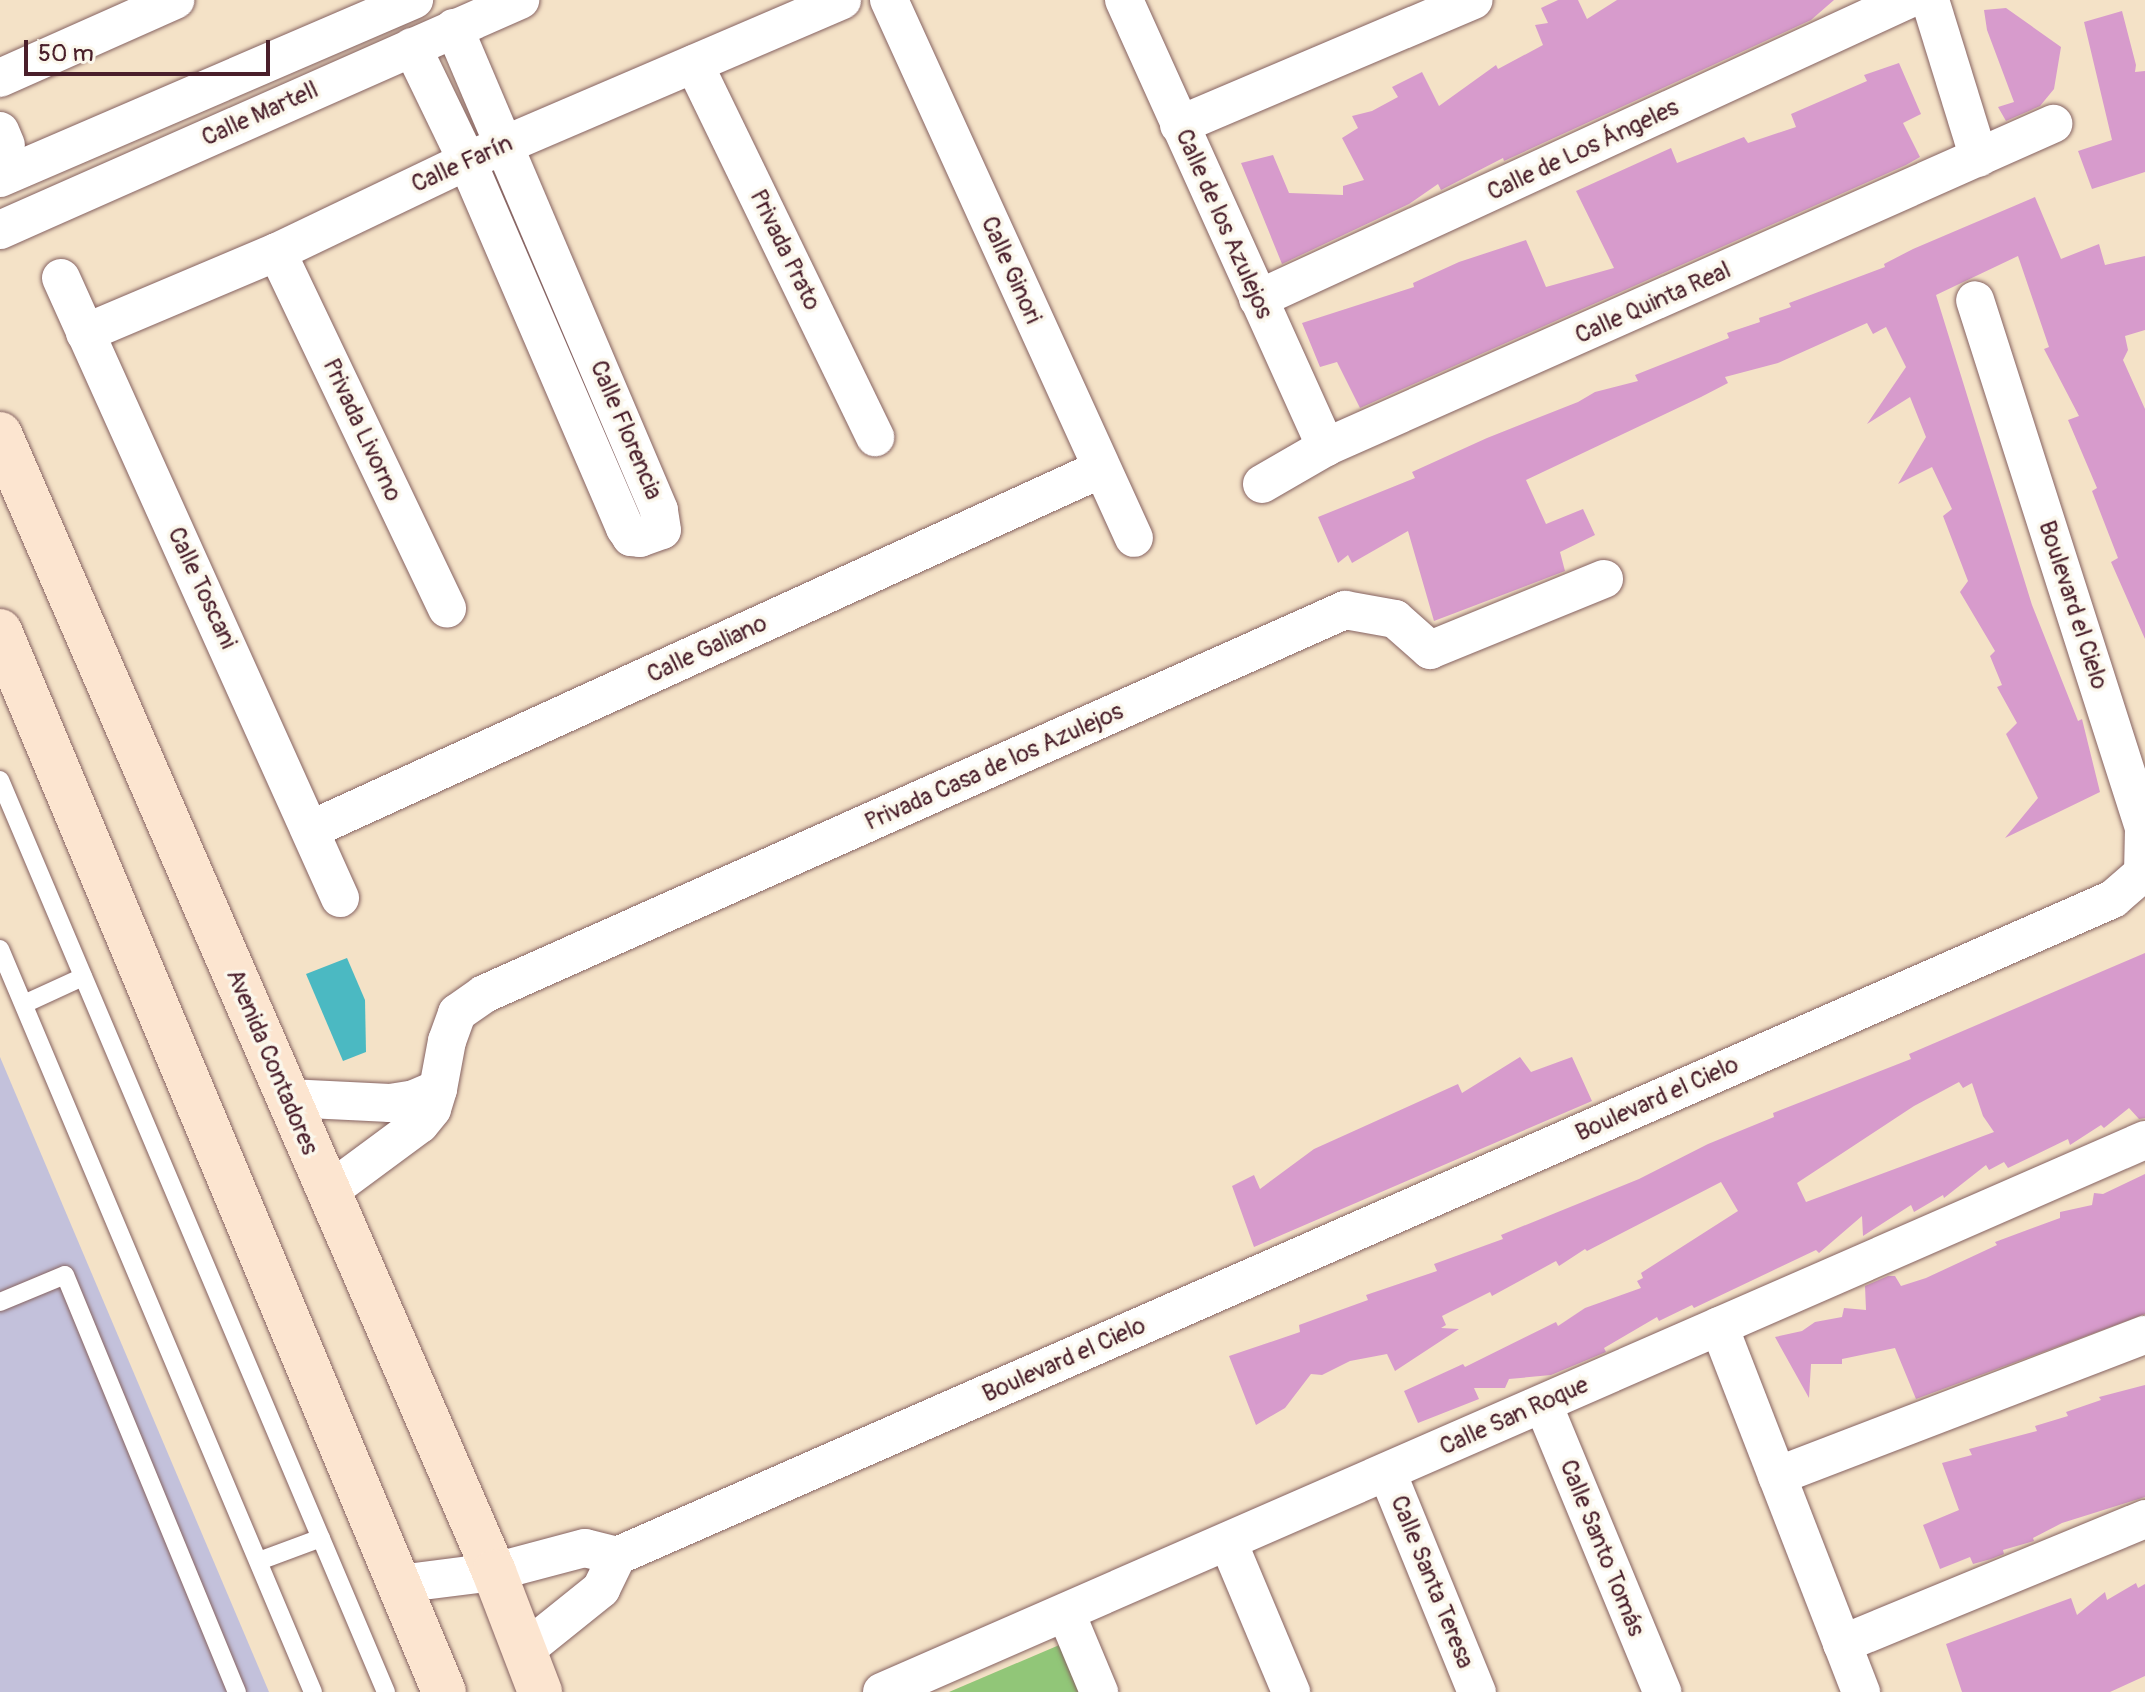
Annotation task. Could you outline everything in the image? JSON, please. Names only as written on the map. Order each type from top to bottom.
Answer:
[{"type":"main road","name":"Avenida Contadores","points":[[0,434],[494,1572],[540,1692]]},
{"type":"main road","points":[[0,631],[444,1692]]},
{"type":"street","points":[[0,78],[175,0]]},
{"type":"street","name":"Calle Martell","points":[[2,151],[328,37],[414,0]]},
{"type":"street","name":"Calle Martell","points":[[0,230],[520,0]]},
{"type":"street","name":"Calle Farín","points":[[85,333],[277,252],[467,161],[842,0]]},
{"type":"street","name":"Calle Ginori","points":[[889,0],[1134,538]]},
{"type":"street","name":"Calle de los Azulejos","points":[[1124,0],[1326,447]]},
{"type":"street","points":[[1179,125],[1474,0]]},
{"type":"street","name":"Calle de Los Ángeles","points":[[1258,299],[1907,0]]},
{"type":"street","points":[[1930,0],[1979,158]]},
{"type":"street","name":"Calle Florencia","points":[[412,47],[467,161],[631,537],[640,538],[662,530],[659,510],[588,338],[507,144],[454,28]]},
{"type":"street","points":[[328,37],[348,75]]},
{"type":"street","name":"Privada Prato","points":[[694,64],[875,437]]},
{"type":"street","name":"Calle Quinta Real","points":[[1262,484],[1326,447],[2053,124]]},
{"type":"street","name":"Privada Livorno","points":[[277,252],[447,608]]},
{"type":"street","name":"Calle Toscani","points":[[61,278],[312,829],[340,898]]},
{"type":"street","name":"Boulevard el Cielo","points":[[617,1556],[2113,899],[2143,873],[2144,828],[1975,300]]},
{"type":"street","points":[[551,358],[588,338]]},
{"type":"street","name":"Calle Galiano","points":[[312,829],[1101,469]]},
{"type":"street","name":"Privada Casa de los Azulejos","points":[[438,1089],[447,1041],[457,1013],[484,994],[1345,610],[1395,619],[1430,650],[1604,579]]},
{"type":"street","points":[[288,1098],[390,1103],[414,1099],[438,1089]]},
{"type":"street","points":[[328,1192],[420,1124],[432,1109],[438,1089]]},
{"type":"street","name":"Calle San Roque","points":[[882,1692],[2145,1140]]},
{"type":"street","points":[[1719,1326],[1861,1692]]},
{"type":"street","points":[[1777,1476],[2145,1335]]},
{"type":"street","name":"Calle Santo Tomás","points":[[1543,1404],[1662,1692]]},
{"type":"street","name":"Calle Santa Teresa","points":[[1387,1472],[1477,1692]]},
{"type":"street","points":[[1842,1644],[2145,1519]]},
{"type":"street","points":[[1228,1542],[1291,1692]]},
{"type":"street","points":[[399,1584],[494,1572],[585,1548],[617,1556],[601,1589],[524,1651]]},
{"type":"street","points":[[1066,1613],[1099,1692]]},
{"type":"lane","points":[[0,780],[386,1692]]},
{"type":"lane","points":[[0,949],[313,1692]]},
{"type":"lane","points":[[24,1004],[83,977]]},
{"type":"lane","points":[[0,1302],[65,1275],[237,1692]]},
{"type":"lane","points":[[259,1561],[321,1538]]},
{"type":"shaded area","points":[[0,1057],[269,1692],[0,1692]]},
{"type":"green space","points":[[1064,1643],[1084,1692],[949,1692]]},
{"type":"water","points":[[347,958],[365,1000],[366,1052],[343,1061],[306,974]]},
{"type":"building","points":[[1558,0],[1578,0],[1587,19],[1617,0],[1834,0],[1811,20],[1504,161],[1503,158],[1441,190],[1438,184],[1409,204],[1282,264],[1241,163],[1273,155],[1289,193],[1343,195],[1343,186],[1364,180],[1342,138],[1358,128],[1352,116],[1372,111],[1398,97],[1392,87],[1422,72],[1439,106],[1496,65],[1498,69],[1543,45],[1535,25],[1548,23],[1541,8]]},
{"type":"building","points":[[2006,8],[2061,47],[2054,89],[2040,106],[2006,121],[1998,107],[2014,102],[1987,30],[1984,10]]},
{"type":"building","points":[[2122,11],[2136,65],[2135,72],[2145,71],[2145,172],[2092,189],[2078,151],[2112,140],[2084,22]]},
{"type":"building","points":[[1899,63],[1921,114],[1903,123],[1920,157],[1906,165],[1360,408],[1337,362],[1320,367],[1302,323],[1414,287],[1413,283],[1459,262],[1526,240],[1546,287],[1614,268],[1576,191],[1671,148],[1677,163],[1744,137],[1748,143],[1796,127],[1791,114],[1867,81],[1864,75]]},
{"type":"building","points":[[2035,197],[2061,259],[2099,244],[2105,265],[2145,256],[2145,330],[2125,336],[2128,350],[2123,360],[2145,409],[2145,639],[2111,562],[2118,558],[2092,491],[2097,488],[2068,420],[2079,416],[2044,349],[2049,347],[2018,256],[1936,295],[2032,605],[2078,721],[2082,719],[2100,792],[2005,838],[2038,798],[2006,734],[2017,723],[1997,687],[2002,685],[1990,656],[1995,651],[1960,592],[1968,581],[1943,516],[1952,509],[1932,467],[1898,484],[1926,437],[1910,397],[1867,424],[1906,367],[1886,327],[1873,334],[1867,323],[1778,363],[1725,377],[1728,383],[1701,397],[1526,480],[1546,524],[1583,509],[1595,535],[1560,552],[1565,571],[1434,621],[1408,531],[1352,563],[1348,555],[1338,563],[1318,517],[1415,478],[1412,472],[1595,392],[1638,381],[1635,375],[1729,338],[1727,333],[1791,307],[1789,303],[1885,267],[1884,264],[1913,249]]},
{"type":"building","points":[[2145,953],[2145,1118],[2139,1119],[2129,1108],[2104,1128],[2101,1125],[2070,1145],[2068,1139],[2008,1168],[2004,1162],[1989,1170],[1986,1165],[1944,1198],[1943,1195],[1914,1212],[1911,1205],[1863,1236],[1862,1216],[1819,1253],[1816,1250],[1694,1308],[1692,1305],[1659,1321],[1657,1317],[1604,1348],[1606,1352],[1551,1375],[1509,1379],[1505,1388],[1474,1388],[1479,1399],[1418,1423],[1404,1391],[1463,1364],[1465,1367],[1556,1322],[1558,1326],[1585,1308],[1641,1288],[1637,1281],[1643,1278],[1641,1273],[1738,1211],[1721,1182],[1587,1251],[1585,1249],[1559,1266],[1556,1261],[1492,1296],[1490,1292],[1442,1316],[1446,1325],[1441,1328],[1459,1329],[1395,1371],[1387,1354],[1350,1361],[1322,1375],[1311,1374],[1285,1408],[1256,1425],[1229,1356],[1300,1332],[1299,1325],[1368,1300],[1366,1295],[1437,1271],[1434,1264],[1503,1239],[1501,1235],[1639,1179],[1708,1144],[1774,1117],[1773,1113],[1911,1059],[1909,1054]],"holes":[[[1959,1082],[1963,1088],[1972,1083],[1983,1116],[1994,1132],[1806,1202],[1797,1183],[1914,1106]]]},
{"type":"building","points":[[1520,1057],[1531,1072],[1572,1057],[1592,1101],[1254,1247],[1232,1186],[1254,1175],[1260,1189],[1314,1149],[1458,1084],[1462,1093]]},
{"type":"building","points":[[2145,1174],[2145,1314],[1916,1399],[1895,1348],[1842,1359],[1842,1364],[1811,1364],[1809,1398],[1775,1337],[1802,1331],[1815,1322],[1842,1317],[1844,1308],[1866,1310],[1865,1286],[1888,1276],[1895,1276],[1901,1286],[1926,1278],[1997,1245],[1995,1242],[2060,1218],[2060,1212],[2092,1205],[2094,1193],[2103,1194]]},
{"type":"building","points":[[2145,1385],[2145,1497],[2062,1523],[2033,1538],[2034,1541],[2003,1550],[2004,1554],[1991,1559],[1973,1564],[1970,1557],[1940,1569],[1923,1525],[1959,1510],[1942,1463],[1972,1455],[1969,1449],[2037,1431],[2035,1426],[2068,1416],[2066,1412],[2101,1400],[2099,1397]]},
{"type":"building","points":[[2136,1583],[2138,1588],[2145,1584],[2145,1676],[2110,1692],[1962,1692],[1946,1644],[2071,1598],[2077,1615],[2105,1592],[2107,1600]]}]
